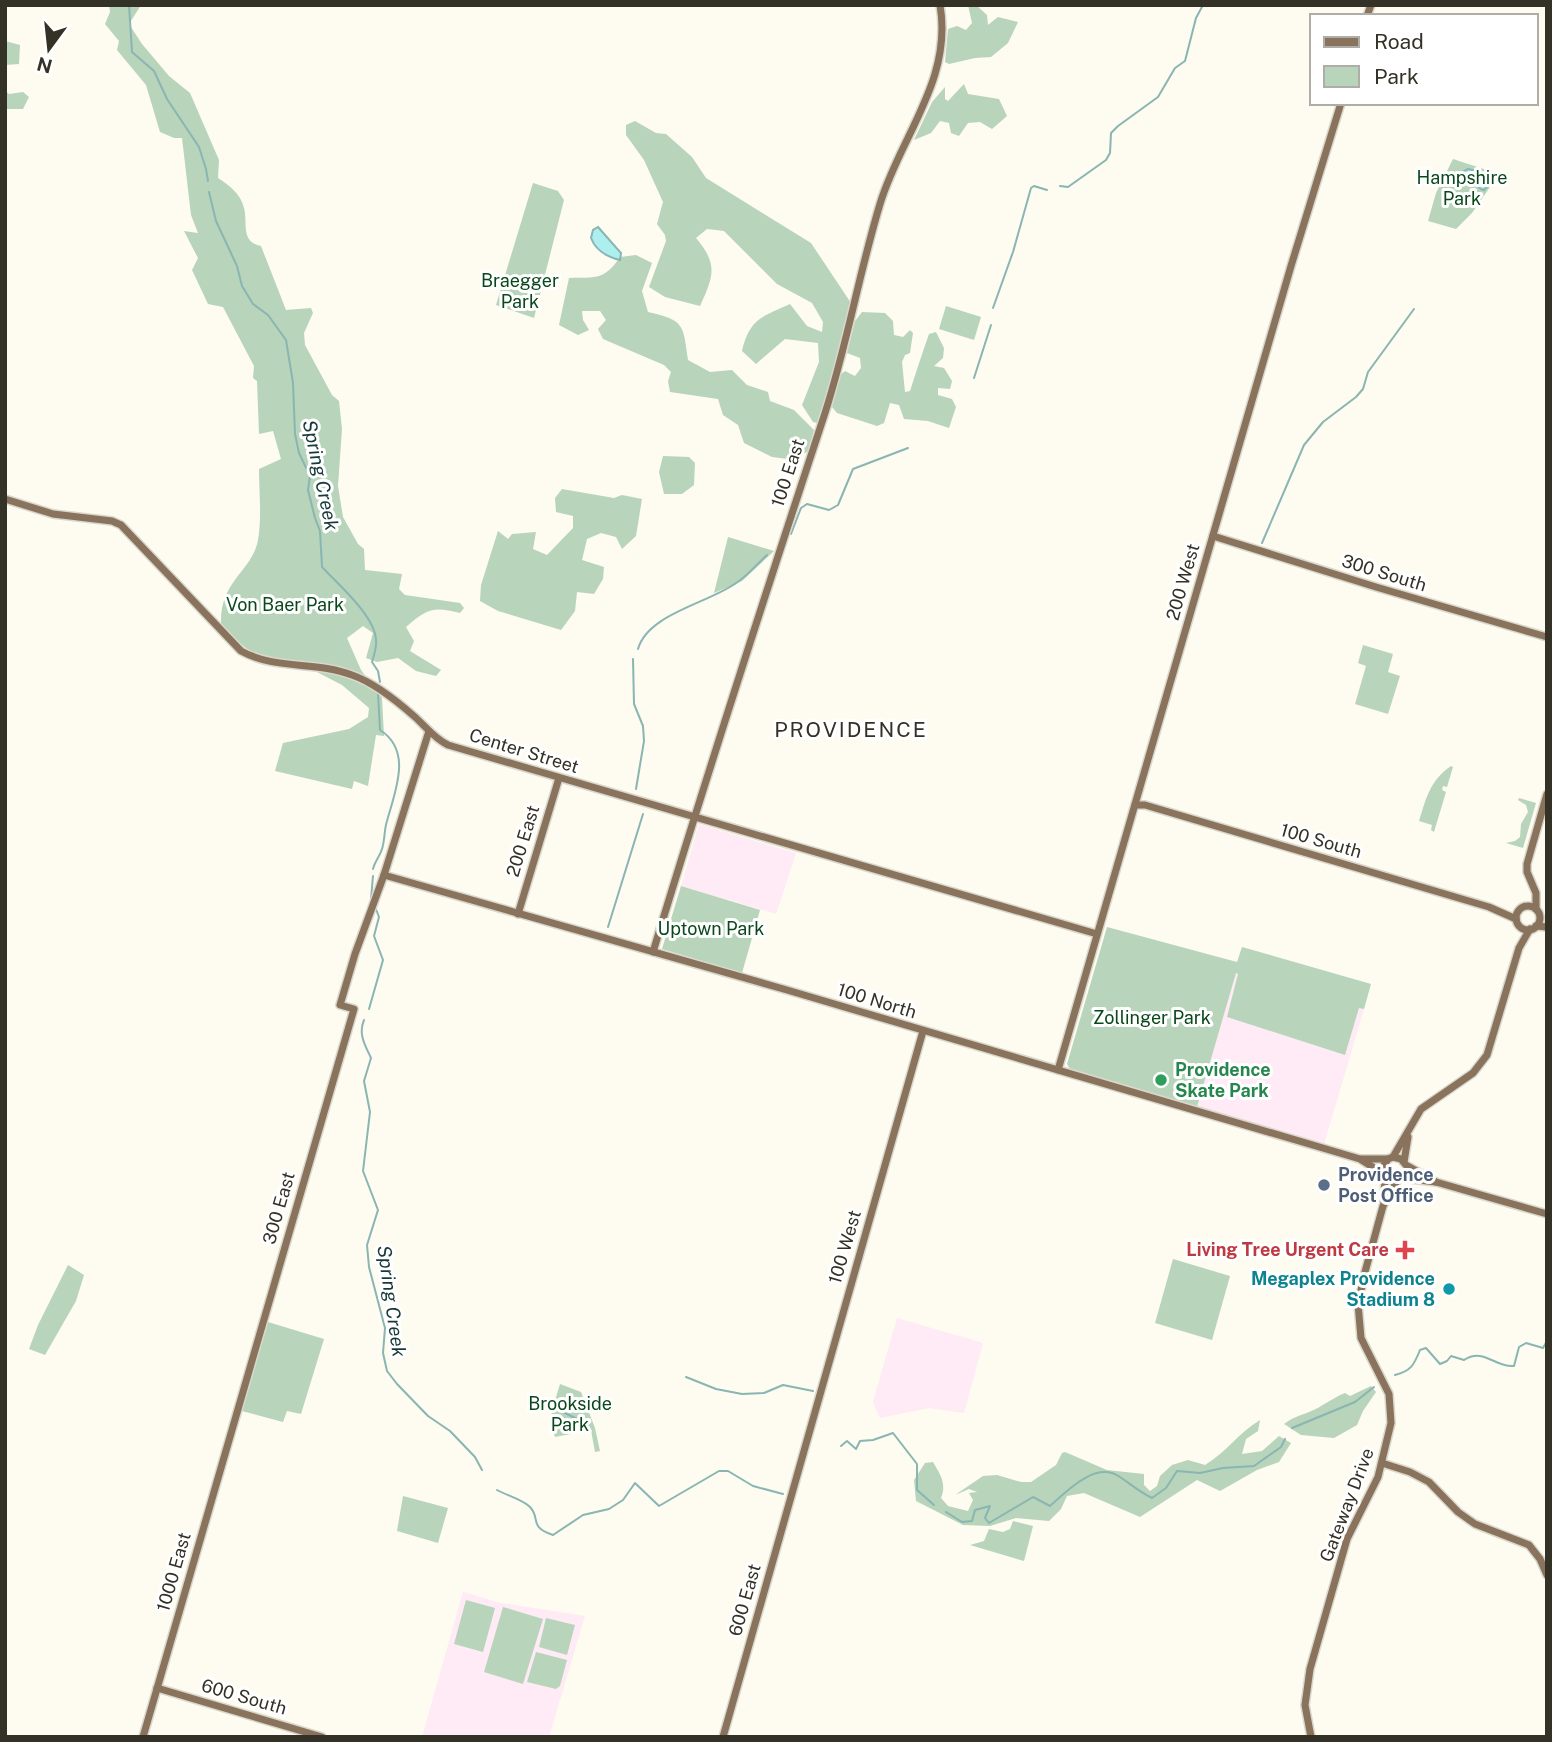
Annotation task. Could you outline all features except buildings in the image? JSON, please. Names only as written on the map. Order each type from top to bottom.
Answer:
[{"type":"street","name":"100 East","points":[[653,952],[825,411],[879,206],[895,163],[932,87],[941,49],[940,5]]},
{"type":"street","name":"200 West","points":[[1058,1070],[1291,266],[1340,105]]},
{"type":"street","name":"Center Street","points":[[5,499],[53,513],[112,521],[121,525],[241,651],[268,663],[328,668],[352,675],[384,693],[441,742],[1097,934]]},
{"type":"street","name":"300 South","points":[[1213,536],[1547,637]]},
{"type":"street","points":[[384,875],[429,731]]},
{"type":"street","points":[[424,746],[441,742]]},
{"type":"street","name":"200 East","points":[[518,914],[559,778]]},
{"type":"street","points":[[1383,1175],[1384,1163],[1408,1132],[1421,1109],[1473,1073],[1487,1055],[1519,948],[1541,915],[1527,872],[1527,864],[1547,794]]},
{"type":"street","name":"100 South","points":[[1135,805],[1145,805],[1498,909],[1518,923],[1533,927]]},
{"type":"street","name":"100 North","points":[[384,875],[1360,1159],[1390,1158]]},
{"type":"street","name":"300 East","points":[[236,1416],[354,1009],[340,1005],[355,954],[384,875]]},
{"type":"street","points":[[1519,948],[1518,923],[1522,908],[1531,897],[1533,886]]},
{"type":"street","name":"100 South","points":[[1498,909],[1522,908],[1541,915]]},
{"type":"street","points":[[1533,927],[1547,927]]},
{"type":"street","name":"100 West","points":[[798,1472],[923,1031]]},
{"type":"street","points":[[1405,1164],[1408,1132]]},
{"type":"street","points":[[1390,1158],[1436,1182]]},
{"type":"street","name":"100 North","points":[[1360,1159],[1383,1175],[1400,1179]]},
{"type":"street","name":"Gateway Drive","points":[[1383,1206],[1400,1179],[1405,1164]]},
{"type":"street","name":"Gateway Drive","points":[[1311,1737],[1305,1705],[1310,1669],[1347,1539],[1352,1525],[1373,1491],[1391,1423],[1389,1394],[1361,1338],[1358,1304],[1383,1206],[1383,1175]]},
{"type":"street","points":[[1400,1179],[1436,1182],[1545,1214]]},
{"type":"street","name":"1000 East","points":[[143,1737],[236,1416]]},
{"type":"street","points":[[1382,1463],[1420,1476],[1437,1489],[1458,1512],[1475,1524],[1529,1545],[1540,1559],[1547,1575]]},
{"type":"street","name":"600 East","points":[[723,1737],[798,1472]]},
{"type":"street","name":"600 South","points":[[157,1689],[322,1737]]},
{"type":"shaded area","points":[[699,824],[796,853],[776,914],[681,886]]},
{"type":"shaded area","points":[[1235,973],[1364,1009],[1324,1144],[1197,1107]]},
{"type":"shaded area","points":[[897,1318],[983,1343],[964,1413],[929,1408],[880,1418],[873,1402]]},
{"type":"shaded area","points":[[463,1592],[501,1603],[585,1616],[549,1737],[422,1737]]},
{"type":"green space","name":"Von Baer Park","points":[[109,5],[141,5],[129,24],[169,76],[190,93],[219,160],[218,178],[240,198],[244,208],[247,236],[254,244],[261,246],[286,310],[311,308],[313,313],[304,333],[305,345],[332,395],[339,401],[342,429],[338,486],[343,517],[358,544],[364,549],[365,570],[402,574],[399,589],[405,595],[460,603],[464,608],[460,613],[431,611],[406,627],[414,641],[410,651],[441,670],[436,676],[416,671],[398,658],[377,662],[366,658],[373,633],[363,626],[347,638],[361,670],[382,698],[384,736],[376,735],[368,786],[354,781],[352,789],[275,771],[283,743],[349,729],[368,717],[369,708],[342,685],[313,670],[312,662],[260,656],[242,645],[221,623],[226,596],[250,560],[258,540],[259,469],[281,459],[273,431],[259,434],[254,366],[223,307],[208,304],[192,270],[198,258],[184,231],[198,233],[191,215],[182,138],[174,138],[160,132],[146,85],[117,50],[119,41],[105,24],[110,12]]},
{"type":"green space","points":[[968,5],[976,5],[987,15],[988,25],[998,17],[1018,22],[1008,43],[991,57],[949,64],[945,62],[948,29],[957,26],[966,30],[972,23]]},
{"type":"green space","points":[[5,41],[20,45],[19,64],[5,65]]},
{"type":"green space","points":[[964,84],[968,94],[999,99],[1007,116],[992,129],[980,122],[968,123],[959,136],[951,133],[949,123],[940,121],[931,133],[914,140],[932,102],[945,87],[945,99],[948,101]]},
{"type":"green space","points":[[5,91],[9,94],[23,92],[29,97],[23,109],[5,109]]},
{"type":"green space","points":[[635,121],[656,133],[666,134],[692,157],[706,178],[811,243],[851,303],[843,349],[817,423],[813,422],[802,405],[819,362],[818,343],[785,339],[756,364],[742,351],[749,332],[758,320],[790,304],[807,326],[822,332],[823,322],[812,303],[777,284],[724,231],[707,229],[696,238],[708,256],[712,271],[700,306],[665,297],[649,287],[666,241],[657,224],[663,202],[644,160],[626,135],[626,125]]},
{"type":"green space","name":"Hampshire Park","points":[[1453,159],[1499,174],[1472,213],[1456,229],[1428,221],[1436,193]]},
{"type":"green space","name":"Braegger Park","points":[[533,183],[558,191],[564,200],[534,318],[496,305]]},
{"type":"green space","points":[[636,255],[652,263],[642,291],[648,312],[676,321],[683,332],[688,360],[710,372],[732,370],[747,385],[768,392],[770,401],[794,410],[814,430],[808,451],[795,460],[772,457],[744,443],[738,425],[723,415],[718,399],[670,392],[668,381],[671,372],[664,365],[603,339],[598,329],[606,320],[600,311],[582,311],[583,320],[589,330],[578,335],[559,325],[569,278],[604,274],[620,257]]},
{"type":"green space","points":[[946,306],[981,317],[974,340],[939,329]]},
{"type":"green space","points":[[862,312],[885,313],[893,321],[894,335],[903,337],[910,330],[913,333],[910,353],[905,355],[902,362],[905,392],[910,391],[929,334],[936,332],[944,348],[943,358],[934,366],[944,368],[952,381],[950,389],[938,388],[938,395],[952,399],[956,407],[949,428],[928,421],[904,419],[899,405],[890,403],[884,423],[877,426],[837,413],[832,407],[840,375],[845,371],[855,376],[861,368],[860,358],[847,353],[855,321]]},
{"type":"green space","points":[[663,456],[689,457],[695,463],[694,485],[682,494],[664,494],[659,472]]},
{"type":"green space","points":[[562,489],[614,498],[622,495],[642,499],[636,536],[622,549],[616,537],[601,533],[587,539],[582,560],[604,567],[603,579],[594,594],[577,592],[575,611],[561,630],[498,611],[480,601],[481,585],[498,531],[508,539],[512,534],[536,532],[533,549],[547,555],[573,528],[573,516],[556,512],[555,498]]},
{"type":"green space","points":[[728,537],[774,551],[742,581],[714,593]]},
{"type":"green space","points":[[1363,645],[1393,654],[1388,672],[1400,676],[1388,714],[1355,704],[1366,666],[1358,663]]},
{"type":"green space","points":[[1453,767],[1447,787],[1443,786],[1442,790],[1446,792],[1434,832],[1431,830],[1432,825],[1419,821],[1433,784]]},
{"type":"green space","points":[[1519,798],[1536,803],[1523,848],[1506,843],[1520,837],[1521,824],[1528,812],[1526,805],[1518,800]]},
{"type":"green space","name":"Uptown Park","points":[[681,886],[760,910],[742,973],[662,949]]},
{"type":"green space","name":"Zollinger Park","points":[[1107,927],[1237,962],[1242,947],[1371,984],[1364,1009],[1359,1008],[1345,1055],[1227,1017],[1238,974],[1236,973],[1197,1107],[1070,1069],[1067,1064]]},
{"type":"green space","points":[[1173,1259],[1230,1276],[1212,1340],[1155,1323]]},
{"type":"green space","points":[[68,1265],[84,1275],[76,1301],[45,1355],[29,1349]]},
{"type":"green space","points":[[268,1322],[324,1339],[301,1414],[287,1411],[283,1422],[242,1411]]},
{"type":"green space","name":"Brookside Park","points":[[560,1384],[581,1392],[595,1428],[600,1451],[595,1452],[591,1430],[555,1437],[550,1421],[552,1411],[528,1404],[529,1400],[553,1407]]},
{"type":"green space","points":[[1371,1386],[1376,1392],[1357,1425],[1334,1438],[1301,1435],[1284,1424],[1340,1395],[1345,1393],[1350,1396]]},
{"type":"green space","points":[[1260,1420],[1258,1431],[1246,1439],[1242,1454],[1262,1451],[1279,1436],[1291,1443],[1279,1462],[1257,1470],[1220,1491],[1197,1480],[1140,1517],[1084,1493],[1067,1496],[1061,1509],[1049,1521],[1016,1518],[990,1526],[963,1525],[916,1501],[914,1480],[925,1463],[933,1462],[938,1471],[943,1484],[941,1498],[948,1506],[968,1511],[973,1500],[969,1493],[977,1492],[969,1489],[955,1495],[983,1476],[997,1475],[1031,1482],[1056,1465],[1065,1452],[1107,1470],[1144,1474],[1144,1485],[1150,1491],[1157,1486],[1160,1476],[1172,1465],[1188,1460],[1205,1465]]},
{"type":"green space","points":[[403,1496],[448,1508],[438,1543],[397,1531]]},
{"type":"green space","points":[[1013,1521],[1033,1526],[1024,1561],[970,1545],[984,1541],[989,1529],[1003,1532],[1010,1529]]},
{"type":"green space","points":[[466,1600],[495,1608],[483,1652],[454,1644]]},
{"type":"green space","points":[[503,1607],[543,1619],[523,1684],[484,1672]]},
{"type":"green space","points":[[546,1618],[575,1625],[567,1655],[539,1647]]},
{"type":"green space","points":[[536,1652],[567,1660],[560,1686],[556,1689],[527,1682]]},
{"type":"water","points":[[1468,169],[1488,174],[1493,178],[1492,181],[1484,190],[1481,189],[1464,175],[1464,171]]},
{"type":"water","points":[[598,227],[621,253],[620,260],[602,253],[593,243],[593,230]]},
{"type":"waterway","name":"Spring Creek","points":[[129,5],[132,52],[154,71],[167,99],[199,147],[208,181]]},
{"type":"waterway","points":[[1060,186],[1068,187],[1106,160],[1110,153],[1111,133],[1158,97],[1175,68],[1185,61],[1196,18],[1203,5]]},
{"type":"waterway","points":[[993,308],[1013,252],[1031,188],[1034,186],[1047,190]]},
{"type":"waterway","name":"Spring Creek","points":[[209,192],[216,221],[237,266],[242,286],[253,304],[268,315],[286,340],[293,383],[295,434],[299,453],[310,476],[308,490],[320,531],[322,567],[355,601],[369,621],[376,643],[372,662],[378,671],[380,682]]},
{"type":"waterway","points":[[1262,543],[1304,445],[1323,422],[1363,389],[1368,372],[1414,309]]},
{"type":"waterway","points":[[974,378],[991,325]]},
{"type":"waterway","points":[[791,534],[801,508],[807,504],[829,510],[838,505],[853,469],[908,448]]},
{"type":"waterway","points":[[638,649],[654,626],[667,617],[727,589],[767,555]]},
{"type":"waterway","points":[[633,659],[634,704],[643,726],[644,741],[636,789]]},
{"type":"waterway","name":"Spring Creek","points":[[373,869],[383,846],[399,772],[396,749],[380,730],[378,693]]},
{"type":"waterway","points":[[608,927],[643,814]]},
{"type":"waterway","name":"Spring Creek","points":[[371,899],[373,876]]},
{"type":"waterway","name":"Spring Creek","points":[[369,1009],[383,960],[374,936],[379,917],[376,909]]},
{"type":"waterway","name":"Spring Creek","points":[[364,1020],[362,1035],[371,1058],[364,1081],[370,1112],[363,1171],[378,1210],[367,1245],[369,1267],[385,1328],[383,1353],[387,1371],[428,1416],[450,1431],[475,1457],[482,1470]]},
{"type":"waterway","name":"Spring Creek","points":[[1395,1375],[1405,1372],[1414,1363],[1420,1350],[1426,1348],[1440,1364],[1451,1356],[1464,1360],[1478,1356],[1514,1366],[1519,1347],[1526,1343],[1543,1348],[1547,1341]]},
{"type":"waterway","points":[[686,1377],[716,1389],[742,1394],[764,1393],[783,1385],[813,1391]]},
{"type":"waterway","name":"Spring Creek","points":[[1292,1428],[1355,1402],[1374,1387]]},
{"type":"waterway","points":[[557,1409],[587,1424]]},
{"type":"waterway","name":"Spring Creek","points":[[841,1446],[847,1441],[856,1449],[860,1441],[893,1433],[917,1464],[917,1490],[934,1505]]},
{"type":"waterway","name":"Spring Creek","points":[[946,1512],[962,1522],[972,1521],[975,1510],[990,1506],[985,1518],[989,1523],[1033,1497],[1050,1506],[1082,1480],[1101,1472],[1120,1477],[1152,1498],[1166,1488],[1177,1471],[1200,1473],[1254,1466],[1281,1447],[1285,1439]]},
{"type":"waterway","name":"Spring Creek","points":[[497,1490],[529,1506],[535,1514],[537,1525],[553,1535],[583,1515],[609,1509],[623,1500],[635,1483],[659,1506],[719,1471],[728,1471],[753,1486],[783,1494]]},
{"type":"place","name":"Providence Skate Park","points":[[1161,1080]]},
{"type":"place","name":"Providence Post Office","points":[[1324,1185]]},
{"type":"place","name":"Living Tree Urgent Care","points":[[1405,1250]]},
{"type":"place","name":"Megaplex Providence Stadium 8","points":[[1449,1289]]},
{"type":"district","name":"PROVIDENCE","points":[[851,730]]}]
